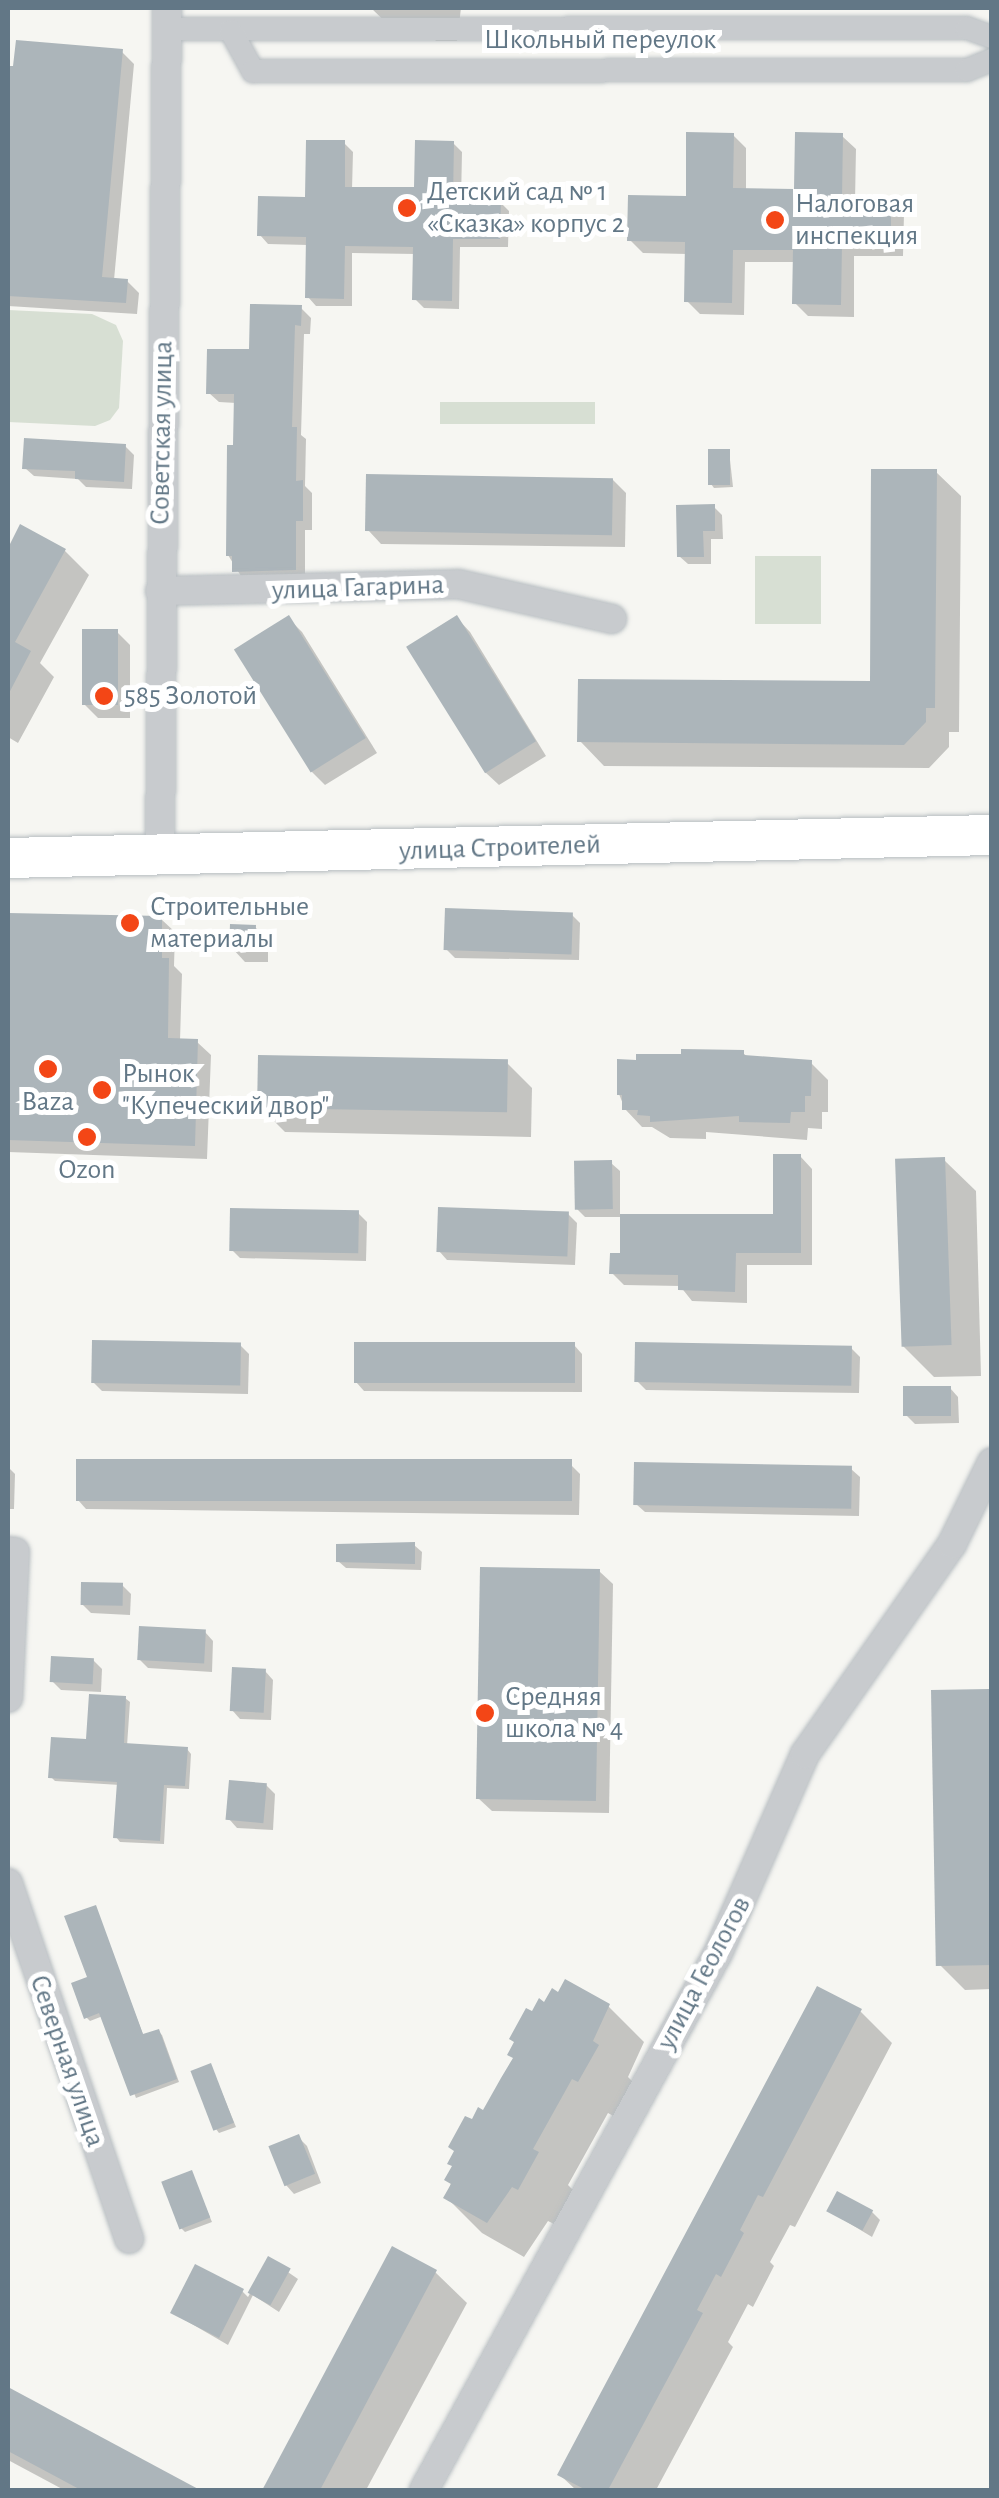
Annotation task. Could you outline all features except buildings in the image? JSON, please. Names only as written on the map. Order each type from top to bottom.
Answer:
[{"type":"main road","name":"улица Строителей","points":[[8,858],[160,858],[992,836]]},
{"type":"street","name":"Школьный переулок","points":[[167,18],[230,31],[967,28],[992,37]]},
{"type":"street","name":"Советская улица","points":[[160,858],[167,18]]},
{"type":"street","name":"Школьный переулок","points":[[230,31],[252,70],[967,70],[992,60]]},
{"type":"street","name":"улица Гагарина","points":[[160,592],[458,584],[612,619]]},
{"type":"street","name":"улица Геологов","points":[[424,2490],[718,1953],[805,1754],[952,1544],[992,1462]]},
{"type":"street","points":[[8,1698],[11,1552]]},
{"type":"street","name":"Северная улица","points":[[8,1883],[129,2238]]},
{"type":"shaded area","points":[[8,310],[92,314],[116,325],[123,341],[119,408],[110,420],[95,426],[8,422]]},
{"type":"shaded area","points":[[440,402],[595,402],[595,424],[440,424]]},
{"type":"shaded area","points":[[755,556],[821,556],[821,624],[755,624]]},
{"type":"place","name":"Детский сад № 1 «Сказка» корпус 2","points":[[407,208]]},
{"type":"place","name":"Налоговая инспекция","points":[[775,220]]},
{"type":"place","name":"585 Золотой","points":[[104,696]]},
{"type":"place","name":"Строительные материалы","points":[[130,923]]},
{"type":"place","name":"Baza","points":[[48,1069]]},
{"type":"place","name":"Рынок \"Купеческий двор\"","points":[[102,1090]]},
{"type":"place","name":"Ozon","points":[[87,1137]]},
{"type":"place","name":"Средняя школа № 4","points":[[485,1713]]}]
